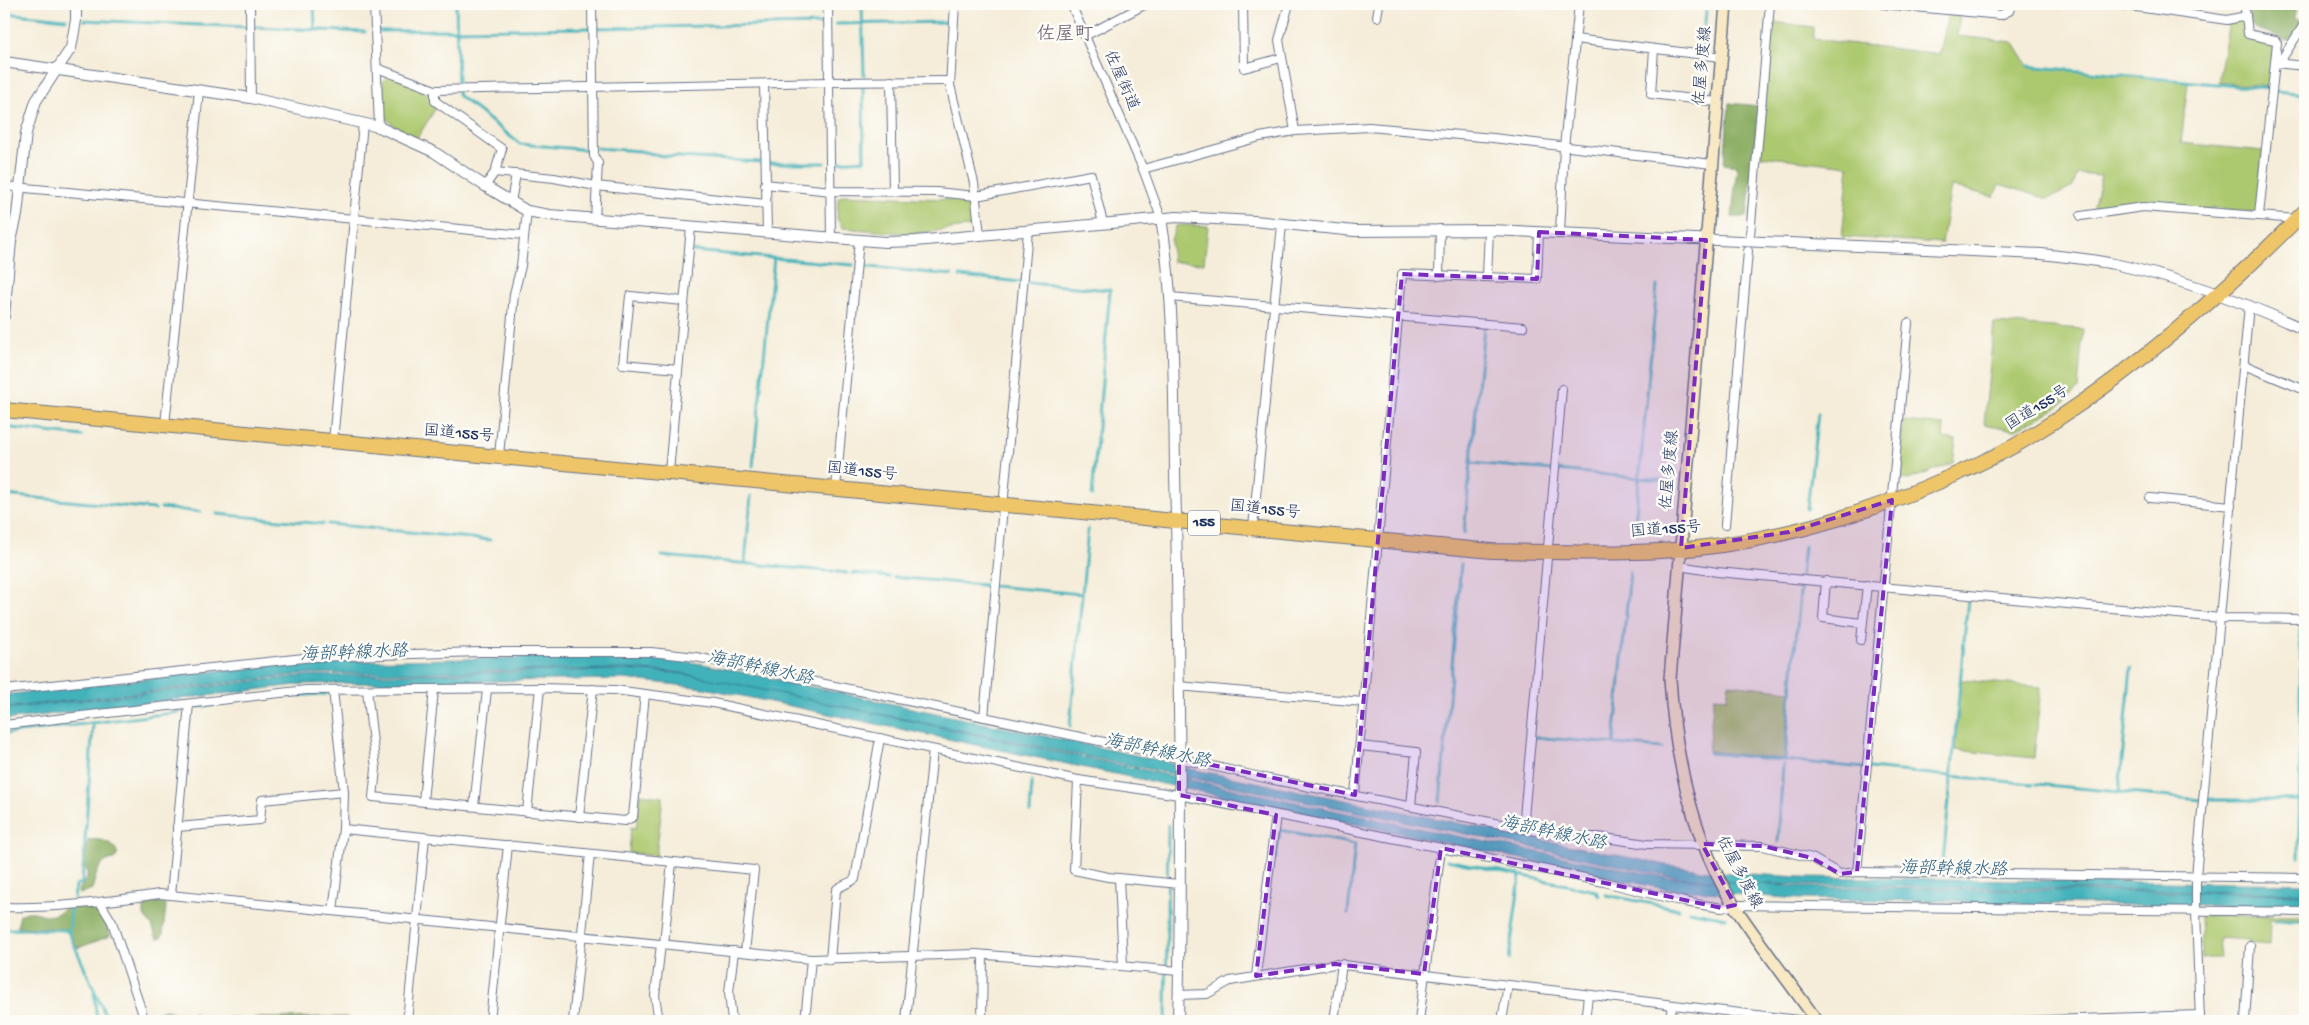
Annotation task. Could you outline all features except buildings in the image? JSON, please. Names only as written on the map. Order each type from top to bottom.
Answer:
[{"type":"highway","name":"国道155号","points":[[4,410],[1492,551],[1595,553],[1721,545],[1789,532],[1850,516],[1978,464],[2018,444],[2130,369],[2302,217]]},
{"type":"main road","name":"佐屋多度線","points":[[1726,4],[1670,679],[1673,723],[1686,791],[1709,858],[1735,906],[1817,1021]]},
{"type":"street","points":[[4,316],[11,241],[20,188],[24,145],[36,101],[71,48],[76,20],[76,4]]},
{"type":"street","points":[[250,4],[251,98]]},
{"type":"street","points":[[374,4],[379,127]]},
{"type":"street","points":[[592,4],[594,156],[598,162],[594,219]]},
{"type":"street","points":[[828,4],[831,238]]},
{"type":"street","points":[[955,4],[950,81],[976,196],[980,235]]},
{"type":"street","name":"佐屋街道","points":[[1071,4],[1143,169],[1161,218]]},
{"type":"street","points":[[1086,36],[1146,4]]},
{"type":"street","points":[[1243,4],[1244,68],[1281,58]]},
{"type":"street","points":[[1289,4],[1279,40],[1295,131]]},
{"type":"street","points":[[1377,17],[1379,4]]},
{"type":"street","points":[[1560,233],[1564,147],[1579,4]]},
{"type":"street","points":[[1750,235],[1770,4]]},
{"type":"street","points":[[1882,4],[2001,16],[2009,11],[2012,4]]},
{"type":"street","points":[[2116,4],[2227,20],[2246,16]]},
{"type":"street","points":[[2244,4],[2248,34],[2275,40],[2277,44],[2259,215]]},
{"type":"street","points":[[2275,63],[2283,56],[2305,24]]},
{"type":"street","points":[[1575,39],[1721,57]]},
{"type":"street","points":[[1654,49],[1650,94],[1717,102]]},
{"type":"street","points":[[4,62],[251,98],[379,127],[434,152],[526,211],[549,216],[859,240],[916,241],[1161,218],[1254,221],[1355,231],[1489,230],[2042,254],[2113,264],[2180,281],[2250,305],[2305,330]]},
{"type":"street","points":[[2275,63],[2305,66]]},
{"type":"street","points":[[376,68],[435,90],[950,81]]},
{"type":"street","points":[[891,82],[892,191]]},
{"type":"street","points":[[764,84],[767,233]]},
{"type":"street","points":[[435,90],[435,101],[502,149],[495,172],[485,186]]},
{"type":"street","points":[[165,425],[200,91]]},
{"type":"street","points":[[333,441],[363,123]]},
{"type":"street","points":[[1143,169],[1260,137],[1295,131],[1369,127],[1712,164]]},
{"type":"street","points":[[495,172],[596,186],[766,204]]},
{"type":"street","points":[[511,202],[516,174]]},
{"type":"street","points":[[766,184],[831,191],[892,191],[976,196],[1090,175],[1103,223]]},
{"type":"street","points":[[4,186],[524,235]]},
{"type":"street","points":[[2081,216],[2143,207],[2302,217]]},
{"type":"street","points":[[499,456],[514,294],[521,266],[526,211]]},
{"type":"street","points":[[1161,218],[1170,297],[1176,520],[1179,795],[1172,883],[1172,971],[1178,995],[1178,1021]]},
{"type":"street","points":[[1253,528],[1282,224]]},
{"type":"street","points":[[669,472],[691,227]]},
{"type":"street","points":[[1439,276],[1440,229]]},
{"type":"street","points":[[1487,276],[1489,230]]},
{"type":"street","points":[[984,717],[1005,505],[1028,231]]},
{"type":"street","points":[[1355,795],[1400,316],[1402,274],[1537,279],[1538,232]]},
{"type":"street","points":[[836,488],[859,240]]},
{"type":"street","points":[[1726,525],[1748,251]]},
{"type":"street","points":[[678,369],[623,364],[630,296],[684,301]]},
{"type":"street","points":[[1170,297],[1523,327]]},
{"type":"street","points":[[2017,1021],[2200,1018],[2196,878],[2250,305]]},
{"type":"street","points":[[1857,872],[1908,322]]},
{"type":"street","points":[[2244,365],[2305,390]]},
{"type":"street","points":[[1523,829],[1562,390]]},
{"type":"street","points":[[2150,498],[2231,506]]},
{"type":"street","points":[[1679,566],[2221,618],[2305,619]]},
{"type":"street","points":[[1826,581],[1823,618],[1862,623]]},
{"type":"street","points":[[1861,640],[1867,585]]},
{"type":"street","points":[[4,690],[313,657],[480,652],[651,652],[696,657],[1179,760],[1567,837],[1598,837],[1648,844],[1689,846],[1703,844],[1763,846],[1812,858],[1840,874],[1857,872],[2305,878]]},
{"type":"street","points":[[1178,686],[1363,702]]},
{"type":"street","points":[[527,812],[540,688]]},
{"type":"street","points":[[579,817],[593,689]]},
{"type":"street","points":[[4,725],[273,693],[333,690],[593,689],[713,703],[1078,780],[1179,795],[1604,882],[1684,902],[1722,908],[1735,906],[2196,909],[2305,912]]},
{"type":"street","points":[[333,690],[344,792],[343,829],[334,911]]},
{"type":"street","points":[[367,690],[376,769],[374,797],[625,821],[633,817],[645,694]]},
{"type":"street","points":[[423,801],[434,690]]},
{"type":"street","points":[[474,806],[487,690]]},
{"type":"street","points":[[171,895],[189,704]]},
{"type":"street","points":[[830,960],[836,890],[841,885],[850,883],[855,879],[880,738]]},
{"type":"street","points":[[1360,746],[1416,752],[1411,806]]},
{"type":"street","points":[[906,1021],[933,750]]},
{"type":"street","points":[[1078,780],[1074,870],[1119,878],[1172,883]]},
{"type":"street","points":[[178,827],[260,820],[262,800],[344,792]]},
{"type":"street","points":[[1256,976],[1276,815]]},
{"type":"street","points":[[343,829],[754,870],[746,952]]},
{"type":"street","points":[[407,1021],[425,837]]},
{"type":"street","points":[[490,1021],[508,845]]},
{"type":"street","points":[[1419,1021],[1440,848]]},
{"type":"street","points":[[573,1021],[590,854]]},
{"type":"street","points":[[659,1021],[655,996],[672,862]]},
{"type":"street","points":[[1119,878],[1123,966]]},
{"type":"street","points":[[4,908],[100,902],[160,894],[811,959],[983,955],[1172,971]]},
{"type":"street","points":[[100,902],[112,922],[145,1021]]},
{"type":"street","points":[[2246,1021],[2250,946]]},
{"type":"street","points":[[732,1021],[729,992],[734,951]]},
{"type":"street","points":[[982,1021],[983,955]]},
{"type":"street","points":[[805,1021],[811,959]]},
{"type":"street","points":[[1334,1021],[1342,964]]},
{"type":"street","points":[[1178,995],[1207,994],[1230,981],[1342,964],[1672,1005],[1753,1018],[1806,1021]]},
{"type":"street","points":[[1502,1021],[1508,985]]},
{"type":"street","points":[[1585,1021],[1588,996]]},
{"type":"street","points":[[1670,1021],[1672,1005]]},
{"type":"highlighted area","points":[[1539,232],[1706,240],[1681,548],[1789,532],[1892,500],[1857,872],[1840,874],[1812,858],[1763,846],[1702,844],[1735,905],[1722,908],[1441,848],[1424,974],[1335,964],[1256,976],[1276,815],[1179,795],[1179,758],[1355,795],[1402,274],[1537,279]]},
{"type":"green space","points":[[2247,4],[2283,4],[2297,7],[2295,18],[2305,21],[2289,39],[2283,40],[2257,29],[2251,24]]},
{"type":"green space","points":[[1948,14],[1960,15],[1957,36],[2013,42],[2028,66],[2188,82],[2181,143],[2263,151],[2257,212],[2144,204],[2092,212],[2101,176],[2077,174],[2073,187],[2048,199],[1999,184],[1994,197],[1951,186],[1942,243],[1842,237],[1849,166],[1761,156],[1772,22],[1813,27],[1813,39],[1940,54]]},
{"type":"green space","points":[[2244,18],[2246,37],[2270,42],[2274,46],[2269,87],[2218,82],[2229,22]]},
{"type":"green space","points":[[389,75],[429,89],[431,105],[436,108],[417,138],[397,127],[386,117],[383,104],[383,81]]},
{"type":"green space","points":[[1729,103],[1759,106],[1747,217],[1732,217],[1737,166],[1724,164]]},
{"type":"green space","points":[[844,195],[967,200],[973,202],[975,226],[911,234],[843,228],[837,219],[838,198]]},
{"type":"green space","points":[[1176,226],[1208,226],[1204,263],[1172,262],[1171,240]]},
{"type":"green space","points":[[1994,323],[2083,329],[2078,389],[2057,408],[2014,430],[1984,424]]},
{"type":"green space","points":[[1903,421],[1944,425],[1943,438],[1956,440],[1953,463],[1908,480],[1898,477]]},
{"type":"green space","points":[[1961,680],[2041,687],[2034,758],[1955,750]]},
{"type":"green space","points":[[1729,684],[1790,691],[1784,759],[1708,751],[1714,697],[1727,698]]},
{"type":"green space","points":[[640,794],[663,797],[656,856],[629,853],[631,827],[636,828]]},
{"type":"green space","points":[[88,840],[106,842],[113,846],[118,854],[115,859],[109,860],[101,866],[92,889],[80,894],[78,891],[87,878],[84,864]]},
{"type":"green space","points":[[163,901],[166,906],[163,934],[161,938],[157,938],[152,926],[144,916],[144,908],[151,902]]},
{"type":"green space","points":[[94,906],[105,919],[110,936],[78,948],[66,929],[17,927],[20,915],[27,912],[52,915],[64,908]]},
{"type":"green space","points":[[2203,915],[2305,916],[2305,920],[2270,919],[2269,946],[2249,944],[2249,940],[2218,938],[2220,958],[2202,958],[2200,917]]},
{"type":"green space","points":[[166,1010],[174,1012],[182,1020],[193,1013],[197,1014],[196,1021],[150,1021],[154,1013]]},
{"type":"green space","points":[[231,1017],[246,1020],[259,1018],[347,1017],[349,1021],[216,1021]]},
{"type":"water","points":[[650,657],[703,664],[1163,761],[1181,767],[1666,865],[1716,872],[1800,877],[2305,884],[2305,893],[1799,885],[1722,882],[1665,875],[675,672],[624,669],[303,674],[4,708],[4,695],[294,662]]},
{"type":"water","points":[[623,670],[675,673],[702,677],[1442,833],[1665,877],[1800,887],[2305,894],[2305,907],[1800,899],[1665,889],[704,688],[624,679],[305,684],[4,720],[4,709],[302,676]]},
{"type":"waterway","points":[[314,4],[315,29]]},
{"type":"waterway","points":[[456,4],[458,85]]},
{"type":"waterway","points":[[862,4],[864,75]]},
{"type":"waterway","points":[[1702,46],[1707,4]]},
{"type":"waterway","points":[[4,13],[66,19]]},
{"type":"waterway","points":[[84,20],[247,27]]},
{"type":"waterway","points":[[836,24],[949,22]]},
{"type":"waterway","points":[[596,28],[822,24]]},
{"type":"waterway","points":[[254,27],[365,32]]},
{"type":"waterway","points":[[379,31],[590,28]]},
{"type":"waterway","points":[[2028,66],[2268,89]]},
{"type":"waterway","points":[[835,162],[864,160],[863,85]]},
{"type":"waterway","points":[[2276,91],[2305,94]]},
{"type":"waterway","points":[[458,92],[458,95],[520,144],[590,150]]},
{"type":"waterway","points":[[597,148],[640,151],[663,156],[762,162]]},
{"type":"waterway","points":[[767,163],[824,163]]},
{"type":"waterway","points":[[692,251],[853,265]]},
{"type":"waterway","points":[[753,466],[774,258]]},
{"type":"waterway","points":[[860,266],[952,275]]},
{"type":"waterway","points":[[960,276],[1022,282]]},
{"type":"waterway","points":[[1029,283],[1110,290],[1092,496]]},
{"type":"waterway","points":[[1635,524],[1657,286]]},
{"type":"waterway","points":[[1464,533],[1484,326]]},
{"type":"waterway","points":[[1807,509],[1818,413]]},
{"type":"waterway","points":[[4,427],[82,436]]},
{"type":"waterway","points":[[1471,463],[1553,470]]},
{"type":"waterway","points":[[1557,470],[1670,481]]},
{"type":"waterway","points":[[4,495],[155,509]]},
{"type":"waterway","points":[[745,563],[751,496]]},
{"type":"waterway","points":[[161,508],[201,512]]},
{"type":"waterway","points":[[217,514],[323,524]]},
{"type":"waterway","points":[[328,524],[490,540]]},
{"type":"waterway","points":[[1070,726],[1088,529]]},
{"type":"waterway","points":[[1801,575],[1804,546]]},
{"type":"waterway","points":[[662,556],[827,571]]},
{"type":"waterway","points":[[1440,801],[1461,564]]},
{"type":"waterway","points":[[830,571],[847,573]]},
{"type":"waterway","points":[[1614,744],[1630,571]]},
{"type":"waterway","points":[[853,573],[889,577]]},
{"type":"waterway","points":[[894,577],[1082,594]]},
{"type":"waterway","points":[[1785,760],[1801,583]]},
{"type":"waterway","name":"海部幹線水路","points":[[1943,863],[1968,599]]},
{"type":"waterway","points":[[2299,858],[2301,625]]},
{"type":"waterway","points":[[2119,792],[2131,668]]},
{"type":"waterway","points":[[285,696],[326,694]]},
{"type":"waterway","points":[[198,707],[212,705]]},
{"type":"waterway","points":[[4,734],[180,712]]},
{"type":"waterway","points":[[74,898],[76,885],[82,883],[93,724]]},
{"type":"waterway","points":[[1534,737],[1662,748]]},
{"type":"waterway","points":[[1709,753],[1864,768]]},
{"type":"waterway","points":[[1778,842],[1783,765]]},
{"type":"waterway","points":[[1869,768],[2032,784]]},
{"type":"waterway","points":[[1030,812],[1032,781]]},
{"type":"waterway","points":[[2036,784],[2201,800]]},
{"type":"waterway","points":[[2208,800],[2305,800]]},
{"type":"waterway","points":[[1166,1021],[1168,825]]},
{"type":"waterway","points":[[1276,858],[1280,830],[1355,844],[1348,914]]},
{"type":"waterway","points":[[1447,860],[1596,891],[1599,896]]},
{"type":"waterway","points":[[1509,959],[1520,876]]},
{"type":"waterway","points":[[1606,895],[1679,909]]},
{"type":"waterway","points":[[69,933],[71,908]]},
{"type":"waterway","points":[[1689,911],[1726,918]]},
{"type":"waterway","points":[[2275,921],[2305,921]]},
{"type":"waterway","points":[[4,929],[65,930],[69,933],[108,1021]]},
{"type":"waterway","points":[[94,993],[97,1021]]},
{"type":"district","name":"佐屋町","points":[[1065,35]]}]
